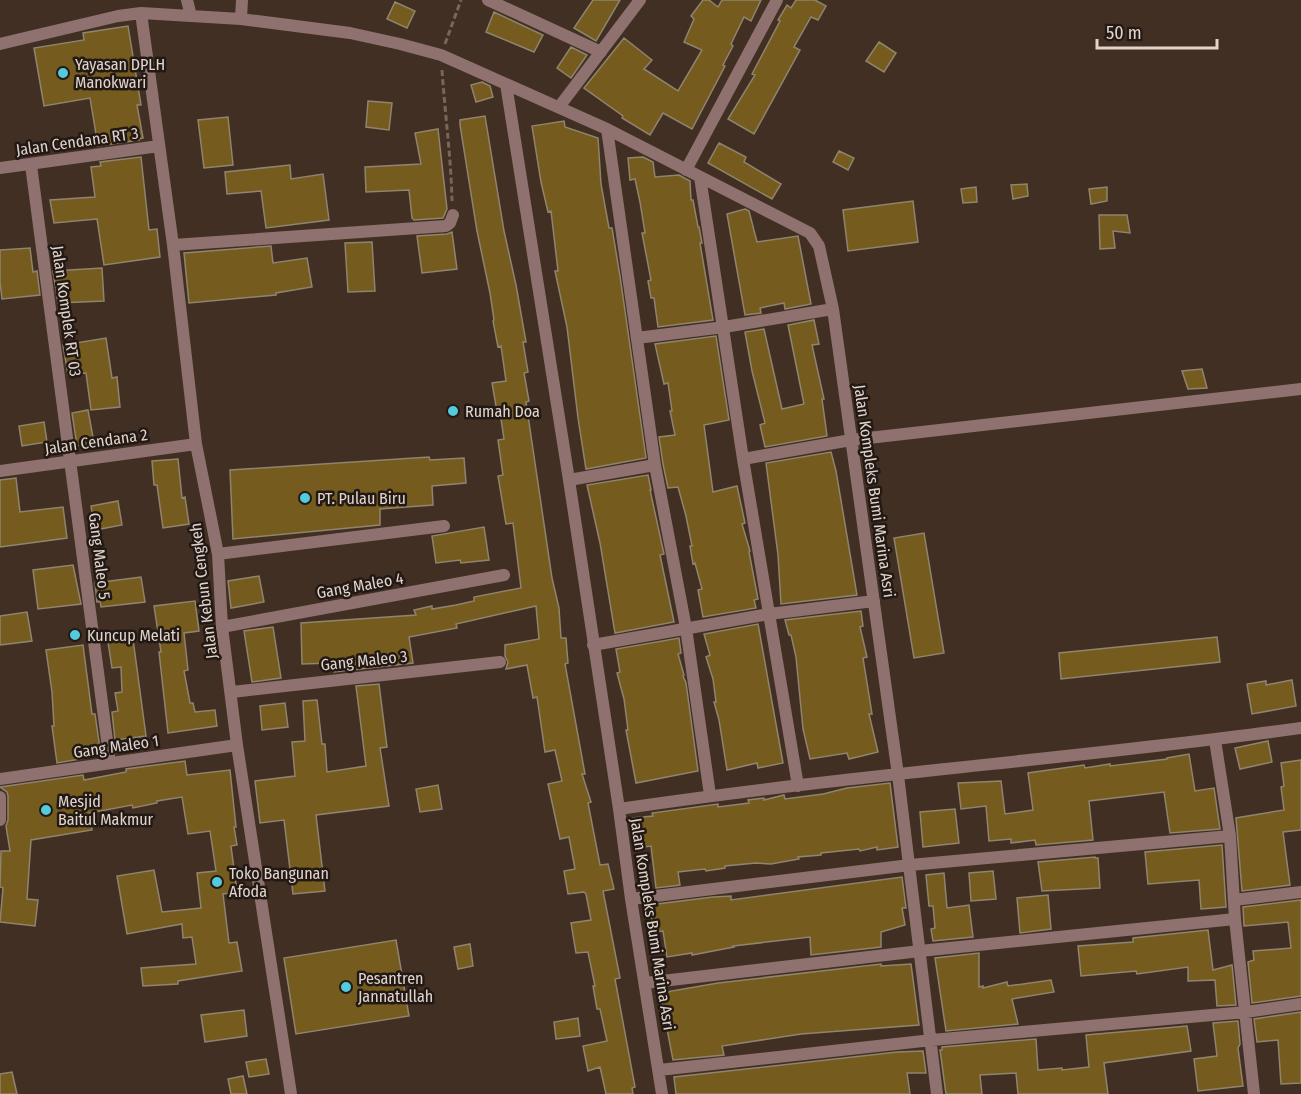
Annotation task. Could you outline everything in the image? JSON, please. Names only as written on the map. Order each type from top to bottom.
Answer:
[{"type":"street","points":[[187,0],[191,16]]},
{"type":"street","points":[[241,19],[242,0]]},
{"type":"street","points":[[488,0],[601,52]]},
{"type":"street","points":[[559,107],[640,0]]},
{"type":"street","points":[[686,170],[777,0]]},
{"type":"street","name":"Jalan Kompleks Bumi Marina Asri","points":[[0,44],[118,16],[141,13],[241,19],[350,33],[441,55],[607,129],[810,233],[819,246],[833,309],[910,865],[937,1094]]},
{"type":"street","name":"Jalan Kebun Cengkeh","points":[[141,13],[173,245],[196,444],[218,554],[222,627],[237,745],[291,1094]]},
{"type":"street","name":"Jalan Kompleks Bumi Marina Asri","points":[[506,84],[569,480],[662,1094]]},
{"type":"street","points":[[607,129],[655,465],[686,628],[710,795]]},
{"type":"street","name":"Jalan Cendana RT 3","points":[[0,168],[159,146]]},
{"type":"street","name":"Jalan Komplek RT 03","points":[[31,165],[71,461]]},
{"type":"street","points":[[700,177],[743,459],[798,786]]},
{"type":"street","points":[[173,245],[446,226],[453,215]]},
{"type":"street","points":[[637,338],[724,327],[833,309]]},
{"type":"street","points":[[743,459],[851,440],[1301,389]]},
{"type":"street","name":"Jalan Cendana 2","points":[[0,471],[196,444]]},
{"type":"street","name":"Gang Maleo 5","points":[[71,461],[110,763]]},
{"type":"street","points":[[569,480],[655,465]]},
{"type":"street","points":[[218,554],[444,526]]},
{"type":"street","name":"Gang Maleo 4","points":[[222,627],[504,576]]},
{"type":"street","points":[[593,645],[770,614],[874,601]]},
{"type":"street","name":"Gang Maleo 3","points":[[232,692],[500,662]]},
{"type":"street","points":[[619,809],[710,795],[1215,740],[1301,728]]},
{"type":"street","points":[[1215,740],[1230,836],[1235,919],[1254,1094]]},
{"type":"street","name":"Gang Maleo 1","points":[[0,779],[237,745]]},
{"type":"street","points":[[0,797],[0,820]]},
{"type":"street","points":[[631,899],[910,865],[1230,836]]},
{"type":"street","points":[[1234,900],[1301,892]]},
{"type":"street","points":[[645,983],[920,951],[1235,919]]},
{"type":"street","points":[[659,1070],[932,1040],[1246,1012],[1301,1004]]},
{"type":"path","points":[[453,215],[451,163],[445,122],[441,55],[461,0]]},
{"type":"building","points":[[593,0],[620,0],[596,41],[574,28]]},
{"type":"building","points":[[703,0],[709,0],[718,7],[722,0],[761,0],[751,21],[744,17],[731,44],[733,46],[723,65],[725,66],[692,129],[663,113],[650,135],[622,118],[623,116],[584,88],[624,38],[652,60],[644,69],[678,91],[702,50],[684,42],[694,19],[691,16]]},
{"type":"building","points":[[796,0],[815,0],[826,6],[818,20],[811,17],[794,47],[800,50],[754,134],[728,119],[755,75],[752,74],[780,21],[778,20],[787,5],[791,8]]},
{"type":"building","points":[[395,2],[415,11],[407,28],[387,19]]},
{"type":"building","points":[[494,12],[543,35],[534,52],[486,32]]},
{"type":"building","points":[[128,26],[141,105],[137,105],[143,138],[98,146],[90,98],[44,106],[34,48],[84,40],[83,33]]},
{"type":"building","points":[[879,42],[896,53],[884,72],[866,61]]},
{"type":"building","points":[[571,47],[587,55],[571,78],[557,68]]},
{"type":"building","points":[[482,82],[490,86],[493,97],[476,102],[471,85]]},
{"type":"building","points":[[368,101],[392,103],[389,130],[366,127]]},
{"type":"building","points":[[485,116],[504,231],[526,342],[523,342],[528,372],[524,373],[529,401],[526,402],[552,578],[559,608],[561,638],[566,638],[568,663],[565,664],[585,774],[582,774],[591,802],[588,803],[600,865],[608,864],[614,889],[603,891],[620,978],[615,979],[635,1087],[632,1088],[633,1094],[606,1094],[600,1067],[588,1071],[583,1046],[607,1041],[600,1009],[597,1009],[588,952],[576,953],[571,923],[591,920],[586,894],[584,892],[568,894],[564,871],[575,869],[569,837],[560,839],[548,784],[562,781],[555,750],[545,752],[537,697],[533,698],[527,665],[506,669],[508,662],[505,656],[505,645],[539,639],[536,606],[456,624],[457,628],[409,637],[413,663],[334,672],[333,663],[302,664],[301,623],[416,615],[414,610],[432,606],[432,609],[456,605],[474,601],[474,597],[521,588],[513,523],[506,524],[498,476],[503,475],[498,440],[504,439],[499,406],[496,406],[492,383],[506,381],[501,346],[498,347],[493,321],[460,125],[460,120]]},
{"type":"building","points":[[228,117],[233,165],[204,168],[198,120]]},
{"type":"building","points":[[564,121],[565,127],[598,138],[601,184],[609,228],[612,228],[620,276],[646,458],[586,469],[567,327],[555,271],[558,271],[551,211],[548,212],[541,182],[532,126]]},
{"type":"building","points":[[438,129],[447,209],[443,218],[414,220],[409,190],[366,192],[365,167],[421,164],[415,133]]},
{"type":"building","points":[[719,143],[746,157],[744,162],[781,184],[772,199],[708,163]]},
{"type":"building","points":[[839,151],[854,158],[848,170],[833,162]]},
{"type":"building","points":[[141,157],[149,230],[157,229],[160,257],[104,265],[97,219],[54,223],[50,200],[95,197],[91,167],[101,166],[100,162]]},
{"type":"building","points":[[643,157],[653,162],[655,177],[679,175],[690,181],[691,200],[693,200],[702,243],[700,243],[713,320],[658,327],[654,298],[651,298],[648,281],[651,280],[642,233],[645,233],[640,202],[635,179],[630,180],[628,158]]},
{"type":"building","points":[[290,165],[291,179],[323,174],[329,220],[266,228],[261,191],[227,194],[225,172]]},
{"type":"building","points":[[1027,184],[1028,196],[1013,199],[1011,185]]},
{"type":"building","points":[[976,187],[977,202],[963,203],[961,189]]},
{"type":"building","points":[[1107,187],[1107,201],[1091,204],[1089,189]]},
{"type":"building","points":[[913,201],[918,242],[848,251],[843,210]]},
{"type":"building","points":[[745,209],[749,211],[757,242],[798,236],[811,304],[785,309],[784,303],[760,308],[761,313],[745,315],[727,214]]},
{"type":"building","points":[[1099,215],[1127,215],[1130,233],[1113,231],[1115,248],[1100,249]]},
{"type":"building","points":[[452,232],[457,269],[422,273],[417,236]]},
{"type":"building","points":[[372,242],[375,291],[348,292],[345,243]]},
{"type":"building","points":[[271,246],[273,263],[307,258],[312,287],[276,293],[276,295],[189,303],[184,253]]},
{"type":"building","points":[[30,248],[33,272],[37,271],[40,295],[2,299],[0,250]]},
{"type":"building","points":[[102,268],[104,301],[58,303],[53,271]]},
{"type":"building","points":[[814,320],[819,344],[812,345],[824,399],[822,399],[827,436],[765,447],[760,425],[765,423],[745,332],[764,329],[782,409],[804,404],[788,325]]},
{"type":"building","points":[[716,336],[729,420],[704,425],[713,492],[737,486],[745,523],[742,524],[750,551],[758,599],[754,600],[756,608],[703,617],[698,590],[702,589],[695,563],[693,564],[686,516],[678,487],[668,488],[663,464],[659,437],[675,435],[668,383],[664,384],[655,344]]},
{"type":"building","points":[[106,338],[112,378],[117,377],[120,407],[91,410],[86,373],[68,375],[63,345]]},
{"type":"building","points":[[1202,369],[1207,388],[1188,389],[1182,371]]},
{"type":"building","points":[[88,410],[94,443],[77,446],[72,413]]},
{"type":"building","points":[[44,422],[47,442],[22,446],[19,426]]},
{"type":"building","points":[[831,452],[857,595],[781,604],[778,555],[766,463]]},
{"type":"building","name":"PT. Pulau Biru","points":[[429,457],[430,460],[464,458],[466,483],[432,486],[433,505],[380,509],[380,525],[233,539],[230,470]]},
{"type":"building","points":[[178,459],[182,498],[185,497],[189,524],[163,528],[157,485],[154,485],[152,461]]},
{"type":"building","points":[[648,475],[664,554],[660,555],[674,622],[615,633],[600,543],[587,485]]},
{"type":"building","points":[[16,478],[20,512],[63,507],[67,538],[0,547],[0,480]]},
{"type":"building","points":[[118,501],[122,525],[95,530],[91,506]]},
{"type":"building","points":[[484,527],[489,560],[436,563],[432,536]]},
{"type":"building","points":[[924,533],[944,653],[914,658],[894,538]]},
{"type":"building","points":[[73,565],[81,604],[38,609],[33,570]]},
{"type":"building","points":[[259,576],[264,602],[231,608],[228,581]]},
{"type":"building","points":[[141,577],[145,602],[101,607],[100,601],[97,602],[95,583]]},
{"type":"building","points":[[195,601],[199,631],[184,633],[188,670],[184,671],[190,703],[193,703],[195,712],[215,710],[217,726],[168,733],[159,652],[161,652],[154,606]]},
{"type":"building","points":[[861,611],[863,626],[860,627],[867,657],[863,658],[872,714],[869,714],[878,752],[849,759],[847,753],[810,759],[803,729],[796,657],[785,620]]},
{"type":"building","points":[[27,612],[32,641],[0,645],[0,616]]},
{"type":"building","points":[[758,624],[783,763],[758,768],[757,763],[727,770],[714,702],[716,702],[713,679],[706,657],[710,655],[704,634]]},
{"type":"building","points":[[273,627],[281,678],[252,682],[244,631]]},
{"type":"building","points":[[1217,637],[1220,662],[1061,679],[1059,653]]},
{"type":"building","points":[[679,638],[681,653],[678,654],[686,683],[698,771],[636,783],[626,730],[628,730],[624,699],[617,673],[620,672],[616,649]]},
{"type":"building","points":[[133,639],[146,736],[115,740],[112,712],[118,711],[115,693],[122,692],[121,667],[112,668],[108,642]]},
{"type":"building","points":[[83,645],[92,714],[95,714],[100,749],[80,751],[81,759],[57,763],[52,726],[54,726],[52,692],[46,650]]},
{"type":"building","points":[[1292,680],[1296,706],[1252,714],[1247,684],[1266,681],[1266,685]]},
{"type":"building","points":[[379,684],[387,747],[380,748],[389,806],[316,815],[325,891],[293,894],[284,820],[260,823],[255,781],[295,776],[292,742],[305,741],[303,701],[317,700],[322,744],[325,744],[327,772],[366,766],[356,686]]},
{"type":"building","points":[[285,703],[288,727],[262,730],[260,706]]},
{"type":"building","points":[[1268,741],[1272,762],[1240,769],[1235,748]]},
{"type":"building","points":[[1189,754],[1195,791],[1214,788],[1220,829],[1170,833],[1164,792],[1089,801],[1093,840],[1036,845],[1035,840],[1011,843],[1011,839],[989,841],[986,806],[961,809],[958,783],[1001,781],[1005,814],[1033,810],[1028,773],[1084,765],[1085,768],[1110,764],[1110,766]]},
{"type":"building","points":[[1301,760],[1301,830],[1283,832],[1290,885],[1242,891],[1236,818],[1284,810],[1281,763]]},
{"type":"building","points":[[185,761],[187,775],[230,770],[237,845],[231,846],[237,892],[223,894],[229,943],[237,942],[242,971],[178,981],[178,984],[143,986],[141,968],[196,964],[192,937],[183,938],[182,924],[127,934],[117,876],[154,870],[162,912],[201,908],[197,873],[216,871],[210,831],[188,834],[182,797],[133,808],[132,805],[89,813],[92,830],[31,840],[27,899],[38,900],[35,926],[0,922],[3,888],[0,887],[1,851],[10,851],[6,826],[8,796],[7,792],[0,787],[83,775],[84,780],[126,772],[126,769]]},
{"type":"building","points":[[890,783],[898,847],[821,853],[821,855],[798,857],[799,859],[771,864],[756,863],[725,866],[725,868],[706,871],[705,869],[678,872],[680,885],[656,888],[651,846],[637,848],[633,818],[653,816],[652,813],[718,804],[718,807],[749,803],[748,800],[764,798],[764,800],[784,795],[785,799]]},
{"type":"building","points":[[438,785],[442,809],[420,812],[416,789]]},
{"type":"building","points":[[955,809],[959,843],[923,847],[920,812]]},
{"type":"building","points":[[1222,845],[1226,907],[1201,909],[1199,880],[1148,884],[1145,852]]},
{"type":"building","points":[[1098,858],[1100,888],[1042,891],[1038,862]]},
{"type":"building","points":[[993,871],[996,899],[971,901],[969,873]]},
{"type":"building","points":[[944,873],[947,908],[969,905],[973,937],[933,941],[931,929],[935,928],[933,906],[929,906],[926,875]]},
{"type":"building","points":[[902,877],[906,908],[902,908],[905,925],[881,932],[881,947],[811,955],[810,937],[667,957],[663,931],[654,932],[649,905],[713,897],[731,896],[731,900]]},
{"type":"building","points":[[1048,895],[1051,929],[1020,933],[1017,898]]},
{"type":"building","points":[[1301,900],[1301,996],[1252,1003],[1248,962],[1254,960],[1253,951],[1291,948],[1288,922],[1244,926],[1243,907]]},
{"type":"building","points":[[1208,930],[1213,970],[1232,965],[1236,1005],[1217,1006],[1215,980],[1188,981],[1188,967],[1137,974],[1136,971],[1081,976],[1078,946],[1133,942],[1133,938]]},
{"type":"building","name":"Pesantren Jannatullah","points":[[396,940],[409,1016],[296,1034],[284,958]]},
{"type":"building","points":[[470,944],[473,966],[458,969],[454,947]]},
{"type":"building","points":[[979,953],[979,987],[1007,982],[1008,986],[1051,980],[1054,992],[1012,999],[1018,1024],[946,1031],[935,958]]},
{"type":"building","points":[[881,964],[881,966],[911,964],[919,1025],[801,1034],[722,1046],[724,1055],[673,1060],[660,993],[718,983]]},
{"type":"building","points":[[244,1010],[247,1036],[205,1042],[201,1015]]},
{"type":"building","points":[[1301,1012],[1301,1083],[1281,1084],[1278,1040],[1257,1042],[1254,1019]]},
{"type":"building","points":[[578,1018],[580,1036],[556,1039],[554,1022]]},
{"type":"building","points":[[1238,1021],[1240,1044],[1238,1048],[1243,1086],[1198,1091],[1194,1059],[1217,1056],[1213,1023]]},
{"type":"building","points":[[1187,1026],[1191,1051],[1104,1063],[1108,1094],[1018,1094],[1016,1073],[980,1075],[982,1094],[946,1094],[940,1050],[942,1047],[1036,1039],[1038,1070],[1062,1068],[1062,1070],[1089,1067],[1086,1035]]},
{"type":"building","points":[[923,1051],[926,1073],[907,1073],[910,1094],[676,1094],[674,1077]]},
{"type":"building","points":[[266,1059],[269,1074],[249,1077],[246,1062]]},
{"type":"building","points":[[12,1072],[17,1094],[0,1094],[0,1074]]},
{"type":"building","points":[[243,1076],[247,1094],[231,1094],[228,1079]]},
{"type":"place","name":"Yayasan DPLH Manokwari","points":[[63,73]]},
{"type":"place","name":"Rumah Doa","points":[[453,411]]},
{"type":"place","name":"PT. Pulau Biru","points":[[305,498]]},
{"type":"place","name":"Kuncup Melati","points":[[75,635]]},
{"type":"place","name":"Mesjid Baitul Makmur","points":[[46,810]]},
{"type":"place","name":"Toko Bangunan Afoda","points":[[217,882]]},
{"type":"place","name":"Pesantren Jannatullah","points":[[346,987]]}]
